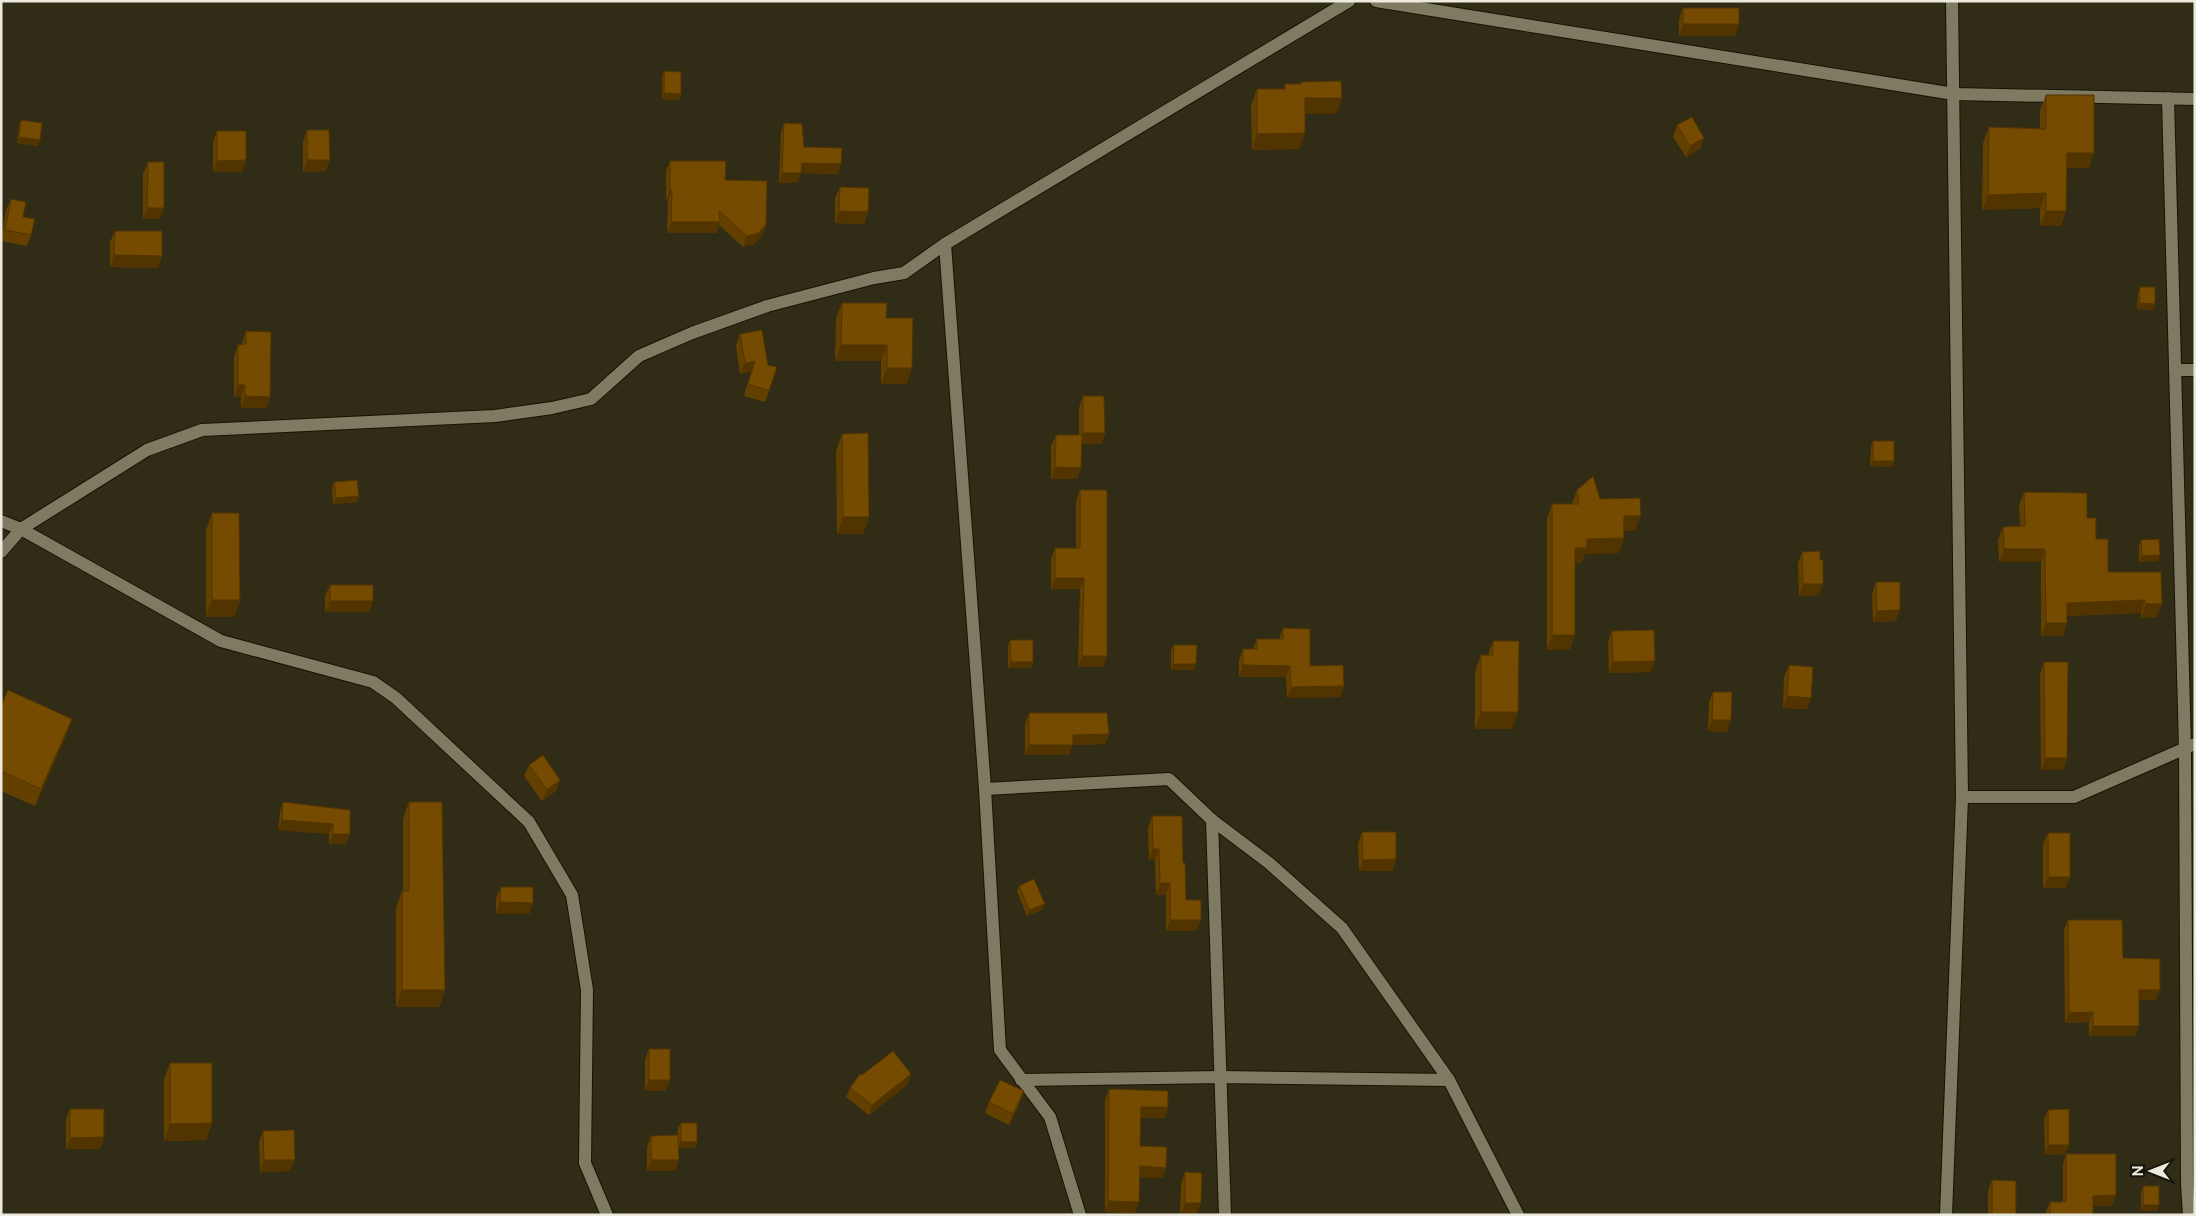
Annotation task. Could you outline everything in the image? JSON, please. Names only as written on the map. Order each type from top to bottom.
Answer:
[{"type":"street","points":[[1,552],[21,529],[147,450],[202,430],[495,416],[552,408],[591,399],[638,356],[692,333],[767,306],[874,278],[904,273],[945,244],[1349,1]]},
{"type":"street","points":[[1376,1],[1954,94],[2195,99]]},
{"type":"street","points":[[1946,1215],[1962,797],[1952,1]]},
{"type":"street","points":[[2168,98],[2175,370],[2190,746],[2188,1215]]},
{"type":"street","points":[[945,244],[985,789],[1000,1050],[1050,1117],[1080,1215]]},
{"type":"street","points":[[2175,370],[2195,370]]},
{"type":"street","points":[[1,521],[21,529],[221,642],[373,682],[396,698],[529,822],[572,894],[587,990],[585,1163],[607,1215]]},
{"type":"street","points":[[1962,797],[2074,797],[2190,746]]},
{"type":"street","points":[[985,789],[1169,779],[1212,820],[1268,863],[1342,928],[1449,1080],[1518,1215]]},
{"type":"street","points":[[1212,820],[1225,1215]]},
{"type":"street","points":[[1021,1080],[1221,1077],[1449,1080]]},
{"type":"building","points":[[1683,8],[1739,8],[1739,24],[1683,24]]},
{"type":"building","points":[[664,71],[681,72],[681,94],[664,93]]},
{"type":"building","points":[[1341,81],[1342,98],[1305,98],[1305,133],[1257,134],[1257,89],[1285,89],[1285,84],[1301,84],[1301,82]]},
{"type":"building","points":[[2046,95],[2094,95],[2094,153],[2067,153],[2066,211],[2046,211],[2046,193],[1988,195],[1989,127],[2046,129]]},
{"type":"building","points":[[1692,117],[1704,138],[1690,146],[1677,125]]},
{"type":"building","points":[[21,120],[42,123],[40,140],[19,137]]},
{"type":"building","points":[[784,123],[802,124],[804,147],[842,148],[841,164],[802,163],[801,173],[782,173]]},
{"type":"building","points":[[307,130],[329,130],[330,160],[307,160]]},
{"type":"building","points":[[217,131],[246,131],[246,160],[217,161]]},
{"type":"building","points":[[670,161],[726,161],[725,180],[767,181],[766,225],[758,233],[747,236],[719,211],[720,222],[671,222],[672,190],[670,190]]},
{"type":"building","points":[[148,162],[164,162],[164,208],[147,208]]},
{"type":"building","points":[[840,187],[869,188],[868,212],[839,211]]},
{"type":"building","points":[[11,199],[26,202],[23,217],[35,219],[31,235],[5,230]]},
{"type":"building","points":[[115,231],[162,231],[162,256],[114,255]]},
{"type":"building","points":[[2140,287],[2155,287],[2155,304],[2139,303]]},
{"type":"building","points":[[842,303],[887,303],[886,318],[913,318],[912,368],[887,368],[887,345],[841,345]]},
{"type":"building","points":[[762,330],[768,365],[777,367],[769,391],[748,384],[755,361],[745,363],[740,334]]},
{"type":"building","points":[[246,331],[271,332],[270,397],[245,396],[245,385],[238,385],[238,345],[246,344]]},
{"type":"building","points":[[1083,396],[1104,396],[1105,433],[1083,433]]},
{"type":"building","points":[[868,433],[869,517],[843,517],[842,434]]},
{"type":"building","points":[[1056,435],[1082,435],[1081,468],[1055,467]]},
{"type":"building","points":[[1873,441],[1894,441],[1894,461],[1873,461]]},
{"type":"building","points":[[1593,476],[1600,499],[1640,498],[1641,516],[1624,516],[1624,538],[1587,539],[1587,548],[1575,548],[1575,635],[1552,635],[1552,504],[1579,504],[1577,490]]},
{"type":"building","points":[[357,480],[359,496],[336,498],[334,482]]},
{"type":"building","points":[[1080,490],[1107,490],[1107,656],[1082,656],[1084,578],[1055,578],[1055,548],[1080,548]]},
{"type":"building","points":[[2024,492],[2087,493],[2087,518],[2096,518],[2096,539],[2108,539],[2108,572],[2161,572],[2162,604],[2146,604],[2145,600],[2067,603],[2067,623],[2046,623],[2045,549],[2004,549],[2003,527],[2025,526]]},
{"type":"building","points":[[212,513],[239,513],[240,600],[212,600]]},
{"type":"building","points":[[2159,539],[2160,555],[2142,556],[2141,540]]},
{"type":"building","points":[[1820,551],[1820,560],[1823,560],[1823,584],[1803,584],[1802,552]]},
{"type":"building","points":[[1876,582],[1900,582],[1900,610],[1877,611]]},
{"type":"building","points":[[330,585],[373,585],[373,601],[330,601]]},
{"type":"building","points":[[1283,628],[1310,629],[1310,666],[1343,665],[1344,686],[1291,687],[1290,666],[1243,665],[1243,649],[1257,649],[1257,639],[1283,639]]},
{"type":"building","points":[[1654,630],[1655,661],[1613,662],[1612,631]]},
{"type":"building","points":[[1010,640],[1033,640],[1033,662],[1011,662]]},
{"type":"building","points":[[1493,641],[1519,641],[1518,712],[1481,712],[1481,655],[1493,655]]},
{"type":"building","points":[[1174,645],[1197,645],[1196,664],[1173,664]]},
{"type":"building","points":[[2044,662],[2068,662],[2067,758],[2045,758]]},
{"type":"building","points":[[1789,665],[1813,667],[1811,698],[1787,696]]},
{"type":"building","points":[[8,690],[72,719],[41,789],[1,771],[1,706]]},
{"type":"building","points":[[1713,692],[1732,692],[1731,720],[1712,720]]},
{"type":"building","points":[[1029,713],[1107,713],[1109,734],[1073,735],[1073,745],[1029,745]]},
{"type":"building","points":[[543,755],[560,780],[547,790],[529,765]]},
{"type":"building","points":[[283,802],[350,810],[350,834],[333,834],[333,824],[282,820]]},
{"type":"building","points":[[409,802],[442,802],[445,990],[402,990],[402,891],[409,891]]},
{"type":"building","points":[[1152,816],[1182,816],[1186,900],[1201,900],[1201,920],[1170,920],[1170,883],[1160,883],[1159,849],[1153,849]]},
{"type":"building","points":[[1362,832],[1396,832],[1396,859],[1363,860]]},
{"type":"building","points":[[2048,833],[2070,833],[2070,877],[2048,877]]},
{"type":"building","points":[[1034,879],[1045,904],[1029,910],[1019,886]]},
{"type":"building","points":[[501,887],[533,887],[533,903],[500,902]]},
{"type":"building","points":[[2068,920],[2122,920],[2123,958],[2160,959],[2160,990],[2139,990],[2139,1026],[2093,1026],[2093,1012],[2069,1013]]},
{"type":"building","points":[[649,1049],[670,1049],[670,1080],[649,1080]]},
{"type":"building","points":[[893,1051],[911,1074],[872,1105],[850,1088],[860,1074],[862,1075]]},
{"type":"building","points":[[170,1063],[212,1063],[212,1123],[170,1124]]},
{"type":"building","points":[[1000,1080],[1024,1091],[1013,1114],[989,1102]]},
{"type":"building","points":[[1109,1089],[1168,1091],[1168,1107],[1141,1107],[1140,1146],[1167,1147],[1166,1168],[1140,1166],[1139,1202],[1108,1201]]},
{"type":"building","points":[[70,1109],[104,1109],[104,1137],[70,1138]]},
{"type":"building","points":[[2069,1109],[2069,1145],[2048,1145],[2048,1110]]},
{"type":"building","points":[[681,1123],[697,1123],[697,1142],[681,1142]]},
{"type":"building","points":[[294,1130],[295,1160],[264,1160],[263,1131]]},
{"type":"building","points":[[678,1135],[679,1160],[651,1160],[651,1136]]},
{"type":"building","points":[[2066,1154],[2116,1154],[2116,1195],[2093,1196],[2093,1215],[2050,1215],[2050,1202],[2066,1202]]},
{"type":"building","points":[[1185,1172],[1202,1173],[1201,1203],[1185,1203]]},
{"type":"building","points":[[1992,1180],[2016,1181],[2016,1215],[1992,1215]]},
{"type":"building","points":[[2143,1186],[2159,1186],[2159,1205],[2143,1205]]}]
